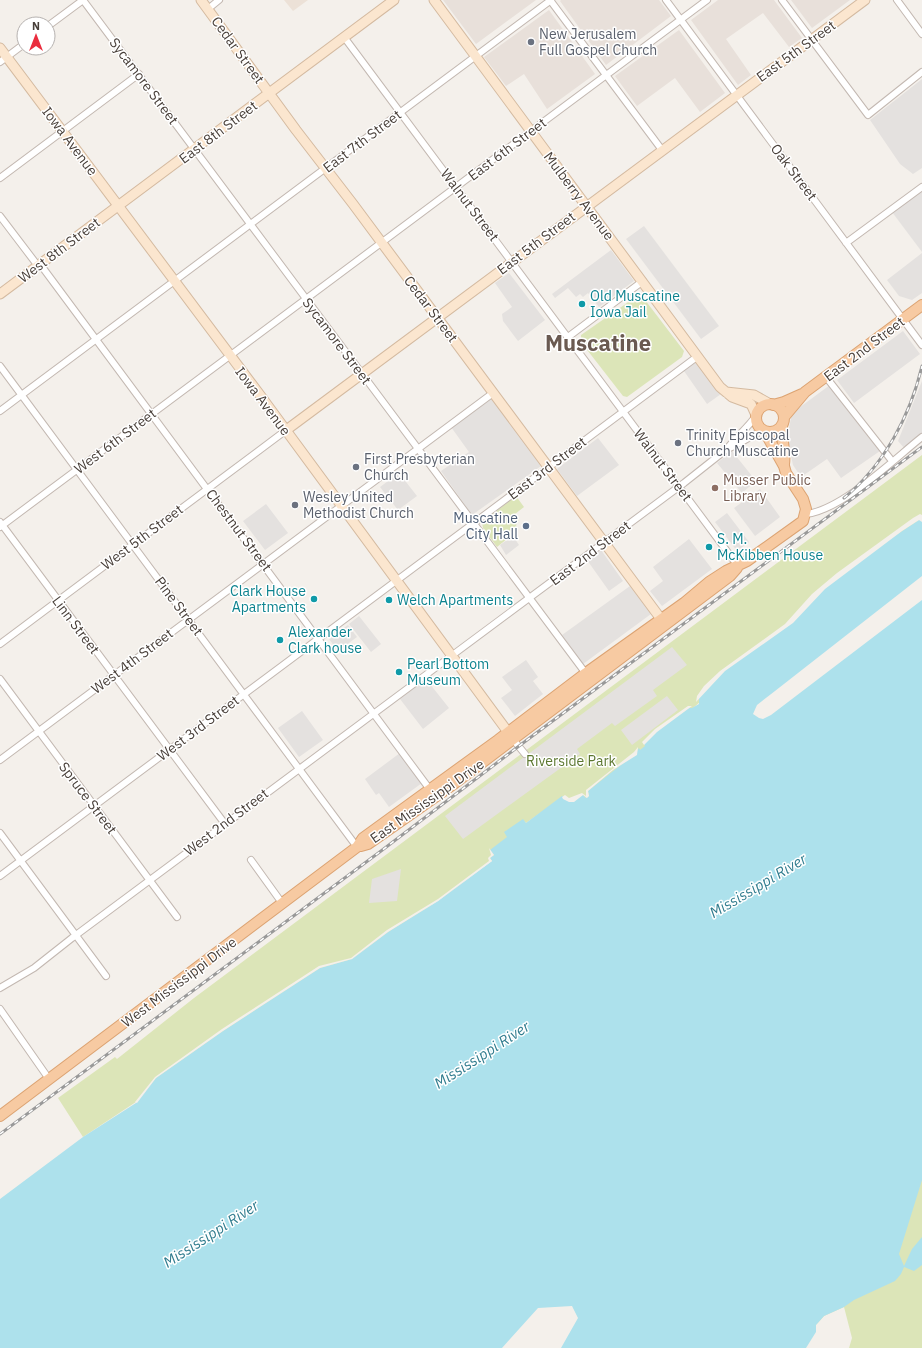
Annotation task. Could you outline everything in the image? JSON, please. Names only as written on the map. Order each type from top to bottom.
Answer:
[{"type":"main road","name":"Cedar Street","points":[[201,0],[661,619]]},
{"type":"main road","name":"East 8th Street","points":[[118,206],[394,0]]},
{"type":"main road","name":"Mulberry Avenue","points":[[434,0],[698,356],[726,392],[732,397],[751,404],[756,416]]},
{"type":"main road","name":"East 5th Street","points":[[285,431],[865,0]]},
{"type":"main road","name":"Iowa Avenue","points":[[0,48],[3,60],[62,132],[118,206],[511,736]]},
{"type":"main road","name":"West 8th Street","points":[[0,294],[118,206]]},
{"type":"main road","name":"East 2nd Street","points":[[772,404],[784,402],[805,392],[922,305]]},
{"type":"main road","points":[[726,392],[754,395],[780,409],[783,421],[781,436],[785,458],[784,466],[786,474],[803,499],[806,514]]},
{"type":"main road","name":"East 2nd Street","points":[[783,421],[805,392]]},
{"type":"main road","points":[[772,404],[760,408],[756,416],[757,425],[764,431],[774,445],[779,460],[784,466]]},
{"type":"main road","points":[[764,431],[776,431],[783,421]]},
{"type":"main road","name":"East Mississippi Drive","points":[[589,677],[709,582],[726,570],[738,566],[793,530],[803,521],[806,514]]},
{"type":"main road","name":"East Mississippi Drive","points":[[357,847],[364,838],[433,793],[589,677],[730,576],[738,566]]},
{"type":"main road","name":"West Mississippi Drive","points":[[0,1116],[357,847]]},
{"type":"street","points":[[56,20],[83,0]]},
{"type":"street","name":"Sycamore Street","points":[[83,0],[589,677]]},
{"type":"street","points":[[208,9],[219,0]]},
{"type":"street","points":[[550,0],[662,150]]},
{"type":"street","name":"East 7th Street","points":[[0,411],[550,0]]},
{"type":"street","name":"Oak Street","points":[[666,0],[922,345]]},
{"type":"street","name":"East 6th Street","points":[[229,356],[530,130],[707,0]]},
{"type":"street","points":[[782,0],[868,115],[922,72]]},
{"type":"street","points":[[897,0],[922,34]]},
{"type":"street","name":"Walnut Street","points":[[344,37],[738,566]]},
{"type":"street","points":[[3,60],[16,50]]},
{"type":"street","points":[[0,178],[139,74]]},
{"type":"street","points":[[846,244],[922,187]]},
{"type":"street","name":"Chestnut Street","points":[[0,216],[97,339],[433,793]]},
{"type":"street","points":[[568,337],[643,281]]},
{"type":"street","name":"West 6th Street","points":[[1,525],[229,356]]},
{"type":"street","name":"East 3rd Street","points":[[396,580],[698,356]]},
{"type":"street","name":"Pine Street","points":[[0,366],[357,847]]},
{"type":"street","points":[[826,377],[892,461]]},
{"type":"street","name":"West 4th Street","points":[[0,760],[113,674],[493,393]]},
{"type":"street","name":"East 2nd Street","points":[[728,449],[732,442],[748,429],[756,416]]},
{"type":"street","name":"West 5th Street","points":[[0,644],[285,431]]},
{"type":"street","name":"East 2nd Street","points":[[452,655],[728,449],[752,435],[764,431]]},
{"type":"street","points":[[806,514],[824,510],[863,484],[922,437]]},
{"type":"street","name":"Linn Street","points":[[1,525],[225,824]]},
{"type":"street","name":"West 3rd Street","points":[[0,876],[396,580]]},
{"type":"street","name":"West 2nd Street","points":[[0,988],[34,968],[299,768],[452,655]]},
{"type":"street","name":"Spruce Street","points":[[0,679],[177,917]]},
{"type":"street","name":"Iowa Avenue","points":[[511,736],[526,754]]},
{"type":"street","points":[[0,832],[106,976]]},
{"type":"street","points":[[251,860],[282,903]]},
{"type":"street","points":[[0,1009],[49,1079]]},
{"type":"shaded area","points":[[284,0],[308,0],[293,11]]},
{"type":"shaded area","points":[[443,0],[536,0],[476,44]]},
{"type":"shaded area","points":[[659,0],[671,16],[606,65],[560,1]]},
{"type":"shaded area","points":[[718,0],[774,0],[802,38],[789,47],[763,13],[726,39],[751,75],[738,85],[691,20]]},
{"type":"shaded area","points":[[791,0],[850,0],[812,28]]},
{"type":"shaded area","points":[[549,10],[595,74],[547,109],[524,74],[506,86],[484,57]]},
{"type":"shaded area","points":[[679,30],[725,93],[700,112],[675,78],[637,106],[615,76]]},
{"type":"shaded area","points":[[922,79],[922,168],[913,174],[900,164],[870,120]]},
{"type":"shaded area","points":[[922,189],[922,252],[892,212]]},
{"type":"shaded area","points":[[644,226],[719,326],[701,339],[626,239]]},
{"type":"shaded area","points":[[611,250],[634,281],[599,307],[588,293],[583,297],[580,294],[576,297],[568,288],[555,298],[552,294]]},
{"type":"shaded area","points":[[922,253],[922,293],[912,300],[899,296],[887,280]]},
{"type":"shaded area","points":[[509,273],[545,320],[518,341],[503,321],[502,314],[512,307],[495,283]]},
{"type":"shaded area","points":[[903,331],[920,354],[854,403],[837,380]]},
{"type":"shaded area","points":[[698,361],[721,394],[707,404],[684,371]]},
{"type":"shaded area","points":[[922,381],[922,436],[905,449],[898,441]]},
{"type":"shaded area","points":[[830,385],[833,386],[880,451],[841,478],[827,459],[801,477],[793,465],[787,438],[792,413]]},
{"type":"shaded area","points":[[493,398],[541,466],[472,515],[441,471],[469,452],[451,427]]},
{"type":"shaded area","points":[[598,438],[619,465],[577,496],[557,469]]},
{"type":"shaded area","points":[[732,451],[756,481],[742,493],[717,463]]},
{"type":"shaded area","points":[[399,473],[417,496],[398,510],[380,487]]},
{"type":"shaded area","points":[[760,489],[780,517],[755,536],[734,508]]},
{"type":"shaded area","points":[[266,504],[288,533],[265,550],[243,521]]},
{"type":"shaded area","points":[[727,513],[749,542],[737,551],[715,522]]},
{"type":"shaded area","points":[[513,536],[519,545],[506,555],[500,545]]},
{"type":"shaded area","points":[[689,539],[712,569],[662,606],[650,591],[663,581],[653,567]]},
{"type":"shaded area","points":[[601,550],[623,581],[609,591],[587,560]]},
{"type":"shaded area","points":[[630,586],[651,614],[583,664],[562,635]]},
{"type":"shaded area","points":[[359,616],[381,644],[371,652],[349,624]]},
{"type":"shaded area","points":[[348,625],[357,637],[338,651],[329,639]]},
{"type":"shaded area","points":[[672,647],[687,665],[653,690],[657,696],[615,726],[612,723],[577,749],[580,754],[463,839],[445,816]]},
{"type":"shaded area","points":[[526,660],[538,677],[533,681],[543,694],[515,716],[501,698],[512,690],[502,677]]},
{"type":"shaded area","points":[[426,679],[449,708],[423,729],[400,699]]},
{"type":"shaded area","points":[[667,696],[678,710],[632,745],[621,730]]},
{"type":"shaded area","points":[[302,711],[323,740],[299,757],[278,728]]},
{"type":"shaded area","points":[[400,753],[422,783],[389,807],[379,793],[376,795],[365,779]]},
{"type":"shaded area","points":[[401,869],[397,901],[369,903],[372,879]]},
{"type":"green space","points":[[637,296],[642,296],[684,351],[682,357],[627,397],[623,396],[581,342],[581,335]]},
{"type":"green space","name":"Riverside Park","points":[[922,455],[922,518],[786,625],[664,734],[655,775],[540,813],[526,823],[523,820],[518,840],[452,891],[83,1137],[58,1098],[115,1057],[117,1059],[194,998]]},
{"type":"green space","points":[[516,496],[524,507],[515,514],[519,520],[516,525],[518,530],[497,547],[483,528],[482,522]]},
{"type":"green space","points":[[922,1107],[922,1348],[849,1348],[852,1338],[844,1307],[824,1316],[816,1325]]},
{"type":"water","name":"Mississippi River","points":[[922,518],[922,1180],[899,1254],[904,1266],[912,1249],[922,1237],[922,1265],[914,1271],[904,1267],[901,1274],[895,1281],[824,1316],[816,1325],[816,1332],[806,1348],[561,1348],[578,1318],[572,1306],[538,1308],[502,1348],[0,1348],[0,1199],[83,1137],[136,1103],[156,1078],[223,1031],[320,968],[352,959],[388,932],[438,901],[492,861],[490,858],[494,855],[490,850],[507,837],[504,832],[523,819],[526,823],[562,796],[569,800],[583,795],[586,798],[589,796],[588,791],[636,753],[639,748],[640,750],[645,746],[644,744],[657,731],[689,708],[699,704],[699,697],[721,672],[786,625],[814,596],[866,555]]},
{"type":"pier","points":[[920,514],[922,515],[922,522],[919,520],[902,531],[825,589],[793,623],[725,671],[696,702],[697,696],[704,686],[720,671],[785,624],[812,594],[837,573]]},
{"type":"pier","points":[[922,576],[922,600],[771,715],[763,719],[753,714],[757,705]]},
{"type":"pier","points":[[688,706],[692,706],[657,732],[644,745],[642,742],[655,729]]},
{"type":"pier","points":[[638,747],[637,755],[613,770],[588,791],[589,796],[587,798],[583,795],[574,802],[569,802],[563,799],[562,797],[565,795],[569,798],[582,793],[586,796],[586,790],[634,752]]},
{"type":"pier","points":[[489,848],[494,855],[490,858],[492,861],[438,901],[388,932],[352,959],[320,968],[223,1031],[156,1078],[137,1103],[135,1102],[155,1077],[222,1029],[319,966],[351,958],[387,930],[438,899],[489,861],[488,858],[491,855]]},
{"type":"railway","points":[[844,498],[871,470],[894,438],[903,421],[917,385],[922,366]]},
{"type":"railway","points":[[0,1134],[922,447]]},
{"type":"place","name":"New Jerusalem Full Gospel Church","points":[[531,42]]},
{"type":"place","name":"Old Muscatine Iowa Jail","points":[[582,304]]},
{"type":"place","name":"Trinity Episcopal Church Muscatine","points":[[678,443]]},
{"type":"place","name":"First Presbyterian Church","points":[[356,467]]},
{"type":"place","name":"Musser Public Library","points":[[715,488]]},
{"type":"place","name":"Wesley United Methodist Church","points":[[295,505]]},
{"type":"place","name":"Muscatine City Hall","points":[[526,526]]},
{"type":"place","name":"S. M. McKibben House","points":[[709,547]]},
{"type":"place","name":"Clark House Apartments","points":[[314,599]]},
{"type":"place","name":"Welch Apartments","points":[[389,600]]},
{"type":"place","name":"Alexander Clark house","points":[[280,640]]},
{"type":"place","name":"Pearl Bottom Museum","points":[[399,672]]},
{"type":"district","name":"Muscatine","points":[[598,343]]}]
